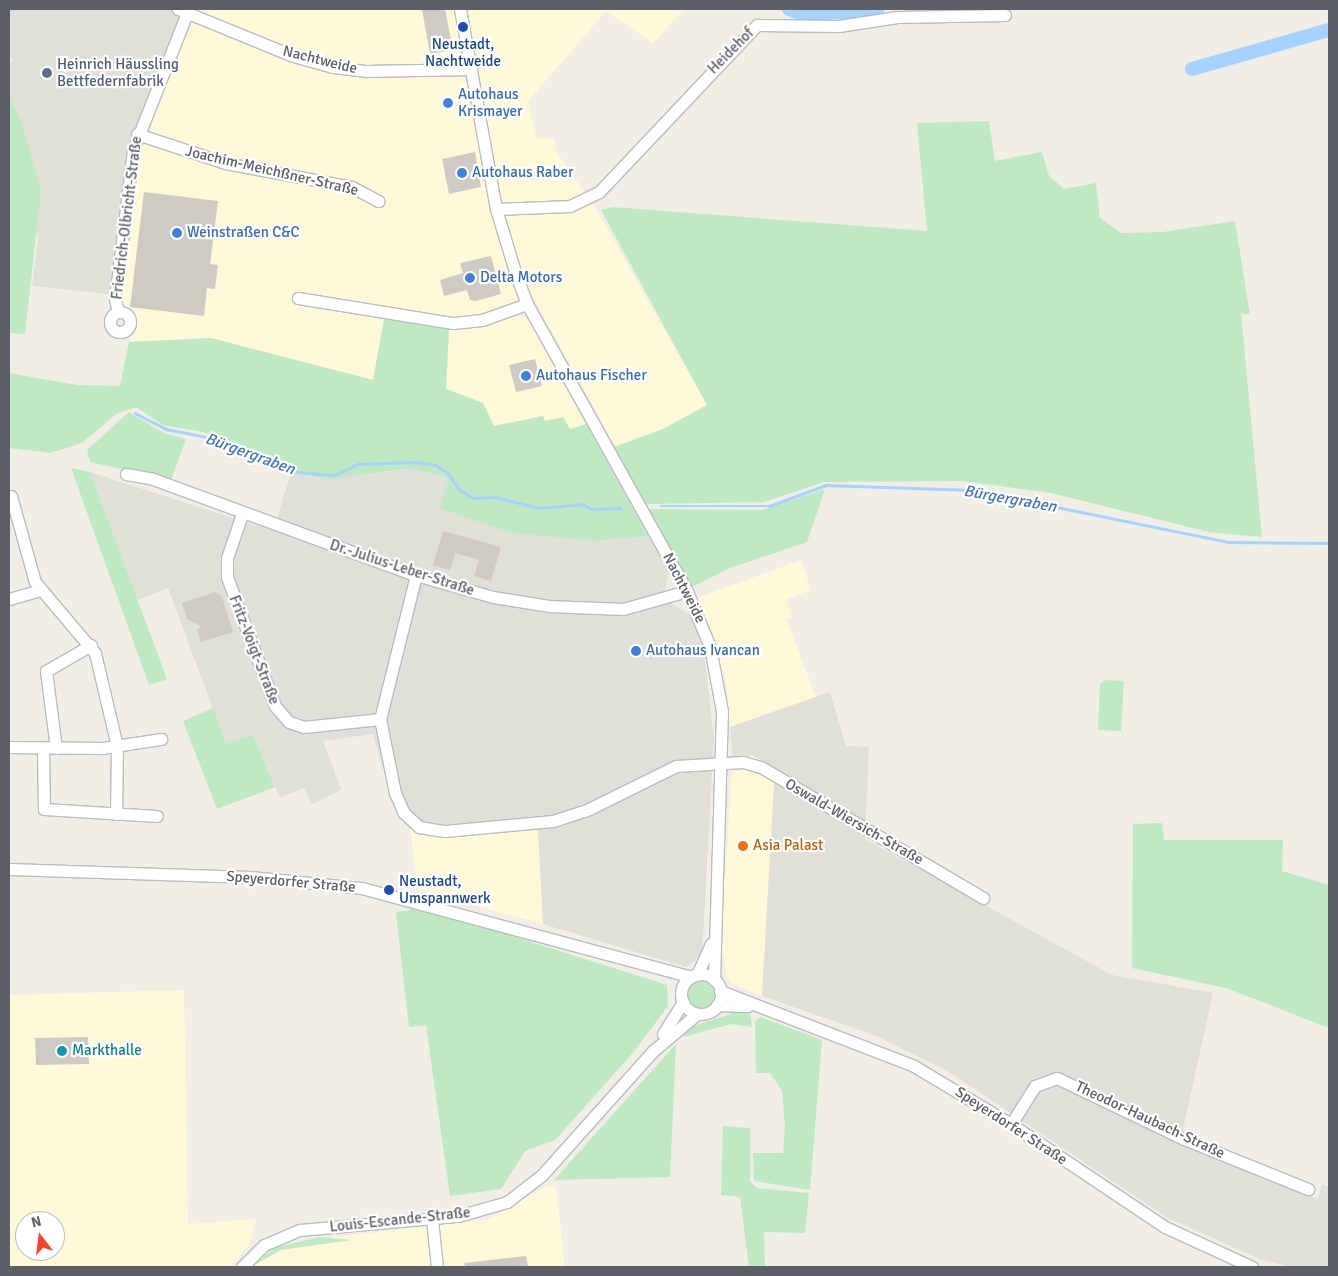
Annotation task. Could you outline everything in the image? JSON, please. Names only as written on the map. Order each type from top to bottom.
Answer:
[{"type":"street","name":"Nachtweide","points":[[460,9],[496,209],[527,304],[687,591],[704,628],[720,688],[720,761],[713,935],[714,980]]},
{"type":"street","name":"Nachtweide","points":[[183,11],[293,56],[333,67],[367,71],[471,69]]},
{"type":"street","name":"Friedrich-Olbricht-Straße","points":[[118,312],[115,299],[137,134],[183,11]]},
{"type":"street","name":"Heidehof","points":[[496,209],[570,206],[598,192],[758,26],[839,26],[897,16],[1005,14]]},
{"type":"street","name":"Joachim-Meichßner-Straße","points":[[137,134],[225,163],[352,187],[378,201]]},
{"type":"street","points":[[298,298],[453,324],[482,320],[527,304]]},
{"type":"street","name":"Dr.-Julius-Leber-Straße","points":[[126,474],[152,480],[242,514],[416,575],[493,597],[580,608],[642,606],[687,591]]},
{"type":"street","points":[[11,496],[40,590],[91,646],[117,746],[116,814]]},
{"type":"street","name":"Fritz-Voigt-Straße","points":[[242,514],[226,558],[226,577],[275,706],[289,722],[304,727],[380,719]]},
{"type":"street","points":[[380,719],[416,575]]},
{"type":"street","points":[[9,598],[40,590]]},
{"type":"street","points":[[56,748],[46,671],[91,646]]},
{"type":"street","name":"Oswald-Wiersich-Straße","points":[[380,719],[384,751],[399,802],[411,821],[430,830],[553,820],[588,809],[676,766],[720,761],[761,767],[983,898]]},
{"type":"street","points":[[9,747],[117,746],[160,739]]},
{"type":"street","points":[[42,748],[44,809],[157,816]]},
{"type":"street","name":"Speyerdorfer Straße","points":[[9,868],[251,877],[362,888],[652,970],[694,976]]},
{"type":"street","name":"Nachtweide","points":[[694,976],[713,935]]},
{"type":"street","name":"Speyerdorfer Straße","points":[[652,970],[682,998]]},
{"type":"street","points":[[694,976],[714,980],[720,991],[717,1006],[697,1014],[682,998],[694,976]]},
{"type":"street","name":"Speyerdorfer Straße","points":[[720,991],[893,1056],[1011,1124],[1165,1227],[1252,1267]]},
{"type":"street","name":"Louis-Escande-Straße","points":[[653,1051],[682,998]]},
{"type":"street","name":"Speyerdorfer Straße","points":[[717,1006],[760,1007]]},
{"type":"street","name":"Louis-Escande-Straße","points":[[242,1267],[264,1245],[290,1233],[432,1219],[486,1211],[525,1190],[653,1051],[697,1014]]},
{"type":"street","name":"Theodor-Haubach-Straße","points":[[1011,1124],[1035,1086],[1057,1078],[1184,1139],[1308,1189]]},
{"type":"street","points":[[432,1219],[438,1267]]},
{"type":"shaded area","points":[[9,9],[194,9],[145,125],[118,295],[32,286],[38,239],[21,120],[9,95],[9,67],[13,60],[9,56]]},
{"type":"shaded area","points":[[194,9],[684,9],[653,43],[606,11],[528,101],[536,138],[554,138],[556,151],[599,214],[707,405],[663,429],[615,446],[533,297],[486,314],[451,318],[386,307],[374,380],[211,338],[129,342],[134,320],[118,295],[145,125]]},
{"type":"shaded area","points":[[512,316],[524,317],[531,324],[586,424],[570,429],[544,421],[543,416],[494,426],[483,403],[446,389],[449,329],[473,328]]},
{"type":"shaded area","points":[[413,468],[450,480],[439,508],[595,541],[648,536],[669,573],[665,590],[672,604],[692,616],[704,654],[714,738],[702,955],[686,967],[543,924],[538,830],[433,836],[410,829],[394,806],[373,734],[323,741],[341,789],[337,792],[312,804],[304,788],[280,798],[253,734],[226,744],[168,588],[137,600],[90,472],[273,531],[291,473],[330,479]]},
{"type":"shaded area","points":[[801,560],[811,590],[787,599],[792,617],[786,619],[816,697],[730,727],[726,681],[697,598]]},
{"type":"shaded area","points":[[830,692],[846,746],[869,747],[865,839],[1112,975],[1213,993],[1180,1143],[1318,1199],[1322,1184],[1329,1187],[1329,1267],[1293,1267],[1262,1260],[1166,1217],[949,1072],[877,1036],[762,996],[775,767],[753,756],[733,757],[730,727]]},
{"type":"shaded area","points":[[753,756],[775,767],[762,996],[732,984],[726,974],[721,935],[733,757]]},
{"type":"shaded area","points":[[410,829],[454,836],[538,830],[543,924],[418,890]]},
{"type":"shaded area","points":[[184,990],[188,1224],[256,1219],[249,1245],[231,1267],[9,1267],[9,995]]},
{"type":"shaded area","points":[[549,1185],[556,1188],[565,1267],[253,1267],[273,1251],[302,1241],[488,1219]]},
{"type":"green space","points":[[9,95],[21,120],[41,190],[25,334],[9,333]]},
{"type":"green space","points":[[989,121],[995,161],[1042,152],[1049,176],[1064,189],[1096,183],[1100,218],[1121,233],[1163,232],[1235,221],[1250,315],[1241,313],[1262,537],[1209,532],[1051,493],[962,481],[824,482],[764,502],[646,504],[614,447],[663,429],[707,405],[601,210],[612,207],[927,231],[917,123]]},
{"type":"green space","points":[[384,319],[449,329],[446,389],[483,403],[494,426],[543,416],[545,421],[563,417],[570,429],[586,424],[648,536],[595,541],[509,532],[439,508],[449,479],[412,468],[330,479],[291,473],[203,432],[163,425],[136,407],[116,414],[82,443],[50,453],[9,448],[9,373],[77,385],[120,386],[129,342],[211,338],[373,380]]},
{"type":"green space","points":[[129,412],[164,433],[186,439],[171,480],[90,462],[87,450]]},
{"type":"green space","points":[[71,468],[90,472],[167,679],[149,685]]},
{"type":"green space","points":[[825,489],[807,542],[730,568],[692,587],[649,509],[762,510]]},
{"type":"green space","points":[[1106,680],[1124,681],[1121,731],[1098,730],[1100,684]]},
{"type":"green space","points":[[213,708],[226,744],[253,734],[275,787],[217,809],[183,721]]},
{"type":"green space","points":[[1162,823],[1164,840],[1283,840],[1282,871],[1329,885],[1329,1028],[1226,988],[1132,968],[1133,824]]},
{"type":"green space","points":[[411,904],[667,985],[668,1006],[631,1055],[555,1140],[525,1151],[501,1189],[450,1196],[426,1025],[409,1027],[396,912],[410,910]]},
{"type":"green space","points":[[702,978],[708,979],[713,983],[717,988],[717,1000],[713,1005],[708,1009],[702,1010],[696,1009],[691,1005],[687,1000],[686,994],[687,988],[691,983],[696,979]]},
{"type":"green space","points":[[734,1008],[750,1013],[752,1027],[731,1024],[683,1037],[691,1027],[731,1014]]},
{"type":"green space","points":[[761,1017],[822,1040],[810,1190],[754,1181],[753,1153],[783,1153],[785,1126],[782,1091],[770,1073],[756,1073],[755,1021]]},
{"type":"green space","points":[[676,1044],[670,1177],[554,1180]]},
{"type":"green space","points":[[723,1126],[750,1128],[750,1181],[757,1188],[809,1193],[805,1233],[764,1232],[765,1267],[749,1267],[740,1197],[721,1195]]},
{"type":"green space","points":[[320,1237],[352,1240],[281,1250],[251,1267],[276,1247]]},
{"type":"building","points":[[422,9],[445,9],[453,50],[430,54]]},
{"type":"building","name":"Autohaus Raber","points":[[475,152],[481,187],[449,194],[442,159]]},
{"type":"building","name":"Weinstraßen C&C","points":[[144,192],[218,201],[210,264],[218,265],[215,289],[207,288],[204,316],[130,307]]},
{"type":"building","name":"Delta Motors","points":[[491,256],[501,294],[476,301],[470,300],[467,290],[444,296],[440,280],[463,273],[460,263]]},
{"type":"building","name":"Autohaus Fischer","points":[[535,359],[542,386],[516,392],[509,365]]},
{"type":"building","points":[[443,531],[501,547],[491,581],[474,576],[479,560],[455,553],[450,570],[433,565]]},
{"type":"building","points":[[215,592],[222,597],[233,632],[201,642],[197,630],[201,626],[187,619],[182,603]]},
{"type":"building","name":"Markthalle","points":[[88,1037],[89,1064],[36,1065],[35,1038]]},
{"type":"building","points":[[526,1256],[528,1267],[465,1267],[464,1263]]},
{"type":"waterway","points":[[789,9],[805,15],[878,9]]},
{"type":"waterway","points":[[1192,69],[1329,30]]},
{"type":"waterway","name":"Bürgergraben","points":[[135,413],[166,429],[207,437],[298,472],[334,475],[358,464],[415,462],[436,465],[448,473],[459,489],[473,498],[495,497],[540,508],[583,504],[592,509],[620,508]]},
{"type":"waterway","name":"Bürgergraben","points":[[661,506],[769,506],[826,485],[973,490],[1229,542],[1329,543]]},
{"type":"place","name":"Neustadt, Nachtweide","points":[[463,27]]},
{"type":"place","name":"Heinrich Häussling Bettfedernfabrik","points":[[47,73]]},
{"type":"place","name":"Autohaus Krismayer","points":[[448,103]]},
{"type":"place","name":"Autohaus Raber","points":[[462,173]]},
{"type":"place","name":"Weinstraßen C&C","points":[[177,233]]},
{"type":"place","name":"Delta Motors","points":[[470,278]]},
{"type":"place","name":"Autohaus Fischer","points":[[526,376]]},
{"type":"place","name":"Autohaus Ivancan","points":[[636,651]]},
{"type":"place","name":"Asia Palast","points":[[743,846]]},
{"type":"place","name":"Neustadt, Umspannwerk","points":[[389,890]]},
{"type":"place","name":"Markthalle","points":[[62,1051]]}]
